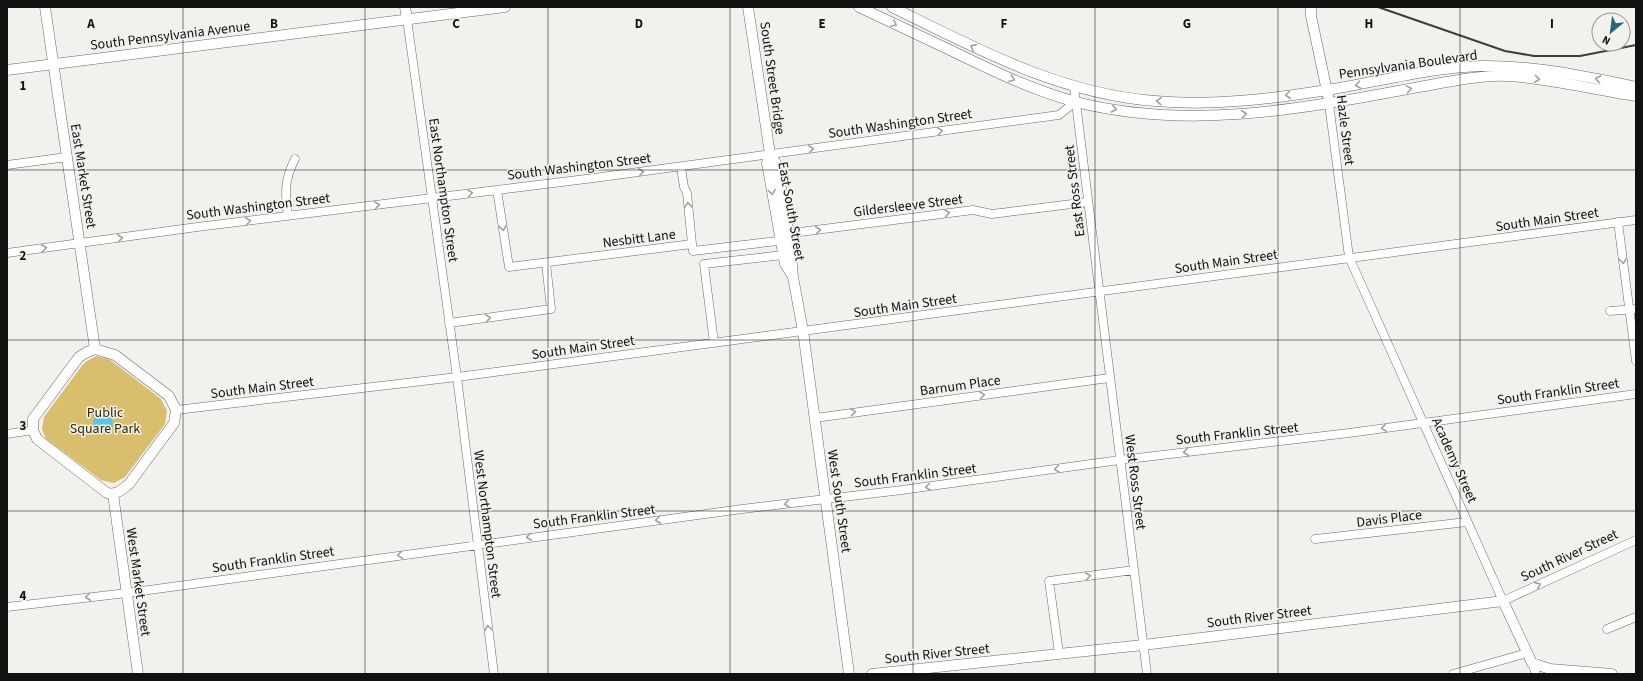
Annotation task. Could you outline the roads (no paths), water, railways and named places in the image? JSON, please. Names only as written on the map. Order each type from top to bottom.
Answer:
[{"type":"main road","name":"East Market Street","points":[[45,7],[81,243],[95,349]]},
{"type":"main road","name":"East Northampton Street","points":[[405,7],[407,19]]},
{"type":"main road","name":"South Pennsylvania Avenue","points":[[7,70],[505,7]]},
{"type":"main road","name":"South Street Bridge","points":[[748,7],[756,70],[770,154]]},
{"type":"main road","points":[[859,7],[1004,76],[1076,102],[1123,111],[1168,116],[1229,116],[1329,104]]},
{"type":"main road","points":[[892,7],[998,59],[1074,87],[1154,101],[1208,103],[1266,98],[1327,90]]},
{"type":"main road","name":"Hazle Street","points":[[1311,7],[1311,16],[1329,104]]},
{"type":"main road","name":"Pennsylvania Boulevard","points":[[1327,90],[1430,72],[1479,66],[1515,66],[1556,71],[1636,87]]},
{"type":"main road","name":"Pennsylvania Boulevard","points":[[1329,104],[1464,79],[1500,76],[1545,80],[1636,96]]},
{"type":"main road","name":"East South Street","points":[[770,154],[767,163],[785,237],[803,331]]},
{"type":"main road","name":"East South Street","points":[[785,237],[783,255],[785,264],[793,277]]},
{"type":"main road","name":"West South Street","points":[[803,331],[849,674]]},
{"type":"main road","points":[[95,349],[115,355],[169,396],[176,410],[174,423],[129,484],[120,492],[114,494],[107,493],[37,439],[33,430],[33,419],[79,357],[95,349]]},
{"type":"main road","name":"West Market Street","points":[[114,494],[138,674]]},
{"type":"main road","name":"South River Street","points":[[872,674],[1143,644],[1503,601]]},
{"type":"main road","name":"Academy Street","points":[[1503,601],[1529,658]]},
{"type":"main road","points":[[1529,658],[1550,669],[1612,674]]},
{"type":"street","name":"East Northampton Street","points":[[407,19],[457,377]]},
{"type":"street","name":"East Ross Street","points":[[1074,87],[1099,292]]},
{"type":"street","name":"South Washington Street","points":[[7,253],[681,167],[1059,115],[1076,102]]},
{"type":"street","name":"Hazle Street","points":[[1329,104],[1349,257]]},
{"type":"street","points":[[7,165],[67,157]]},
{"type":"street","points":[[288,216],[286,181],[295,159]]},
{"type":"street","points":[[681,167],[684,187],[687,193],[692,244]]},
{"type":"street","name":"Nesbitt Lane","points":[[497,190],[509,267],[692,244],[693,251],[785,237]]},
{"type":"street","name":"Gildersleeve Street","points":[[785,237],[973,210],[992,214],[1088,202]]},
{"type":"street","name":"South Main Street","points":[[176,410],[457,377],[1099,292],[1349,257],[1636,220]]},
{"type":"street","points":[[1618,222],[1633,310],[1636,361]]},
{"type":"street","points":[[714,343],[704,264],[783,255]]},
{"type":"street","name":"Academy Street","points":[[1349,257],[1503,601]]},
{"type":"street","points":[[449,323],[551,308],[546,263]]},
{"type":"street","name":"West Ross Street","points":[[1099,292],[1147,674]]},
{"type":"street","points":[[1610,311],[1633,310]]},
{"type":"street","name":"West Northampton Street","points":[[457,377],[476,544],[494,674]]},
{"type":"street","name":"Barnum Place","points":[[815,418],[1109,378]]},
{"type":"street","name":"South Franklin Street","points":[[7,607],[476,544],[902,490],[1120,460],[1318,437],[1636,394]]},
{"type":"street","points":[[7,434],[33,430]]},
{"type":"street","name":"Davis Place","points":[[1315,539],[1467,522]]},
{"type":"street","name":"South River Street","points":[[1503,601],[1636,540]]},
{"type":"street","points":[[1059,653],[1049,580],[1134,570]]},
{"type":"street","points":[[1607,629],[1636,617]]},
{"type":"street","points":[[1453,674],[1529,658]]},
{"type":"street","name":"Academy Street","points":[[1529,658],[1536,674]]},
{"type":"water","points":[[99,413],[107,413],[113,419],[113,427],[107,433],[99,433],[93,427],[93,419]]},
{"type":"railway","points":[[1378,7],[1505,51],[1534,56],[1580,56],[1636,45]]},
{"type":"park label","name":"Public Square Park","points":[[105,420]]}]
